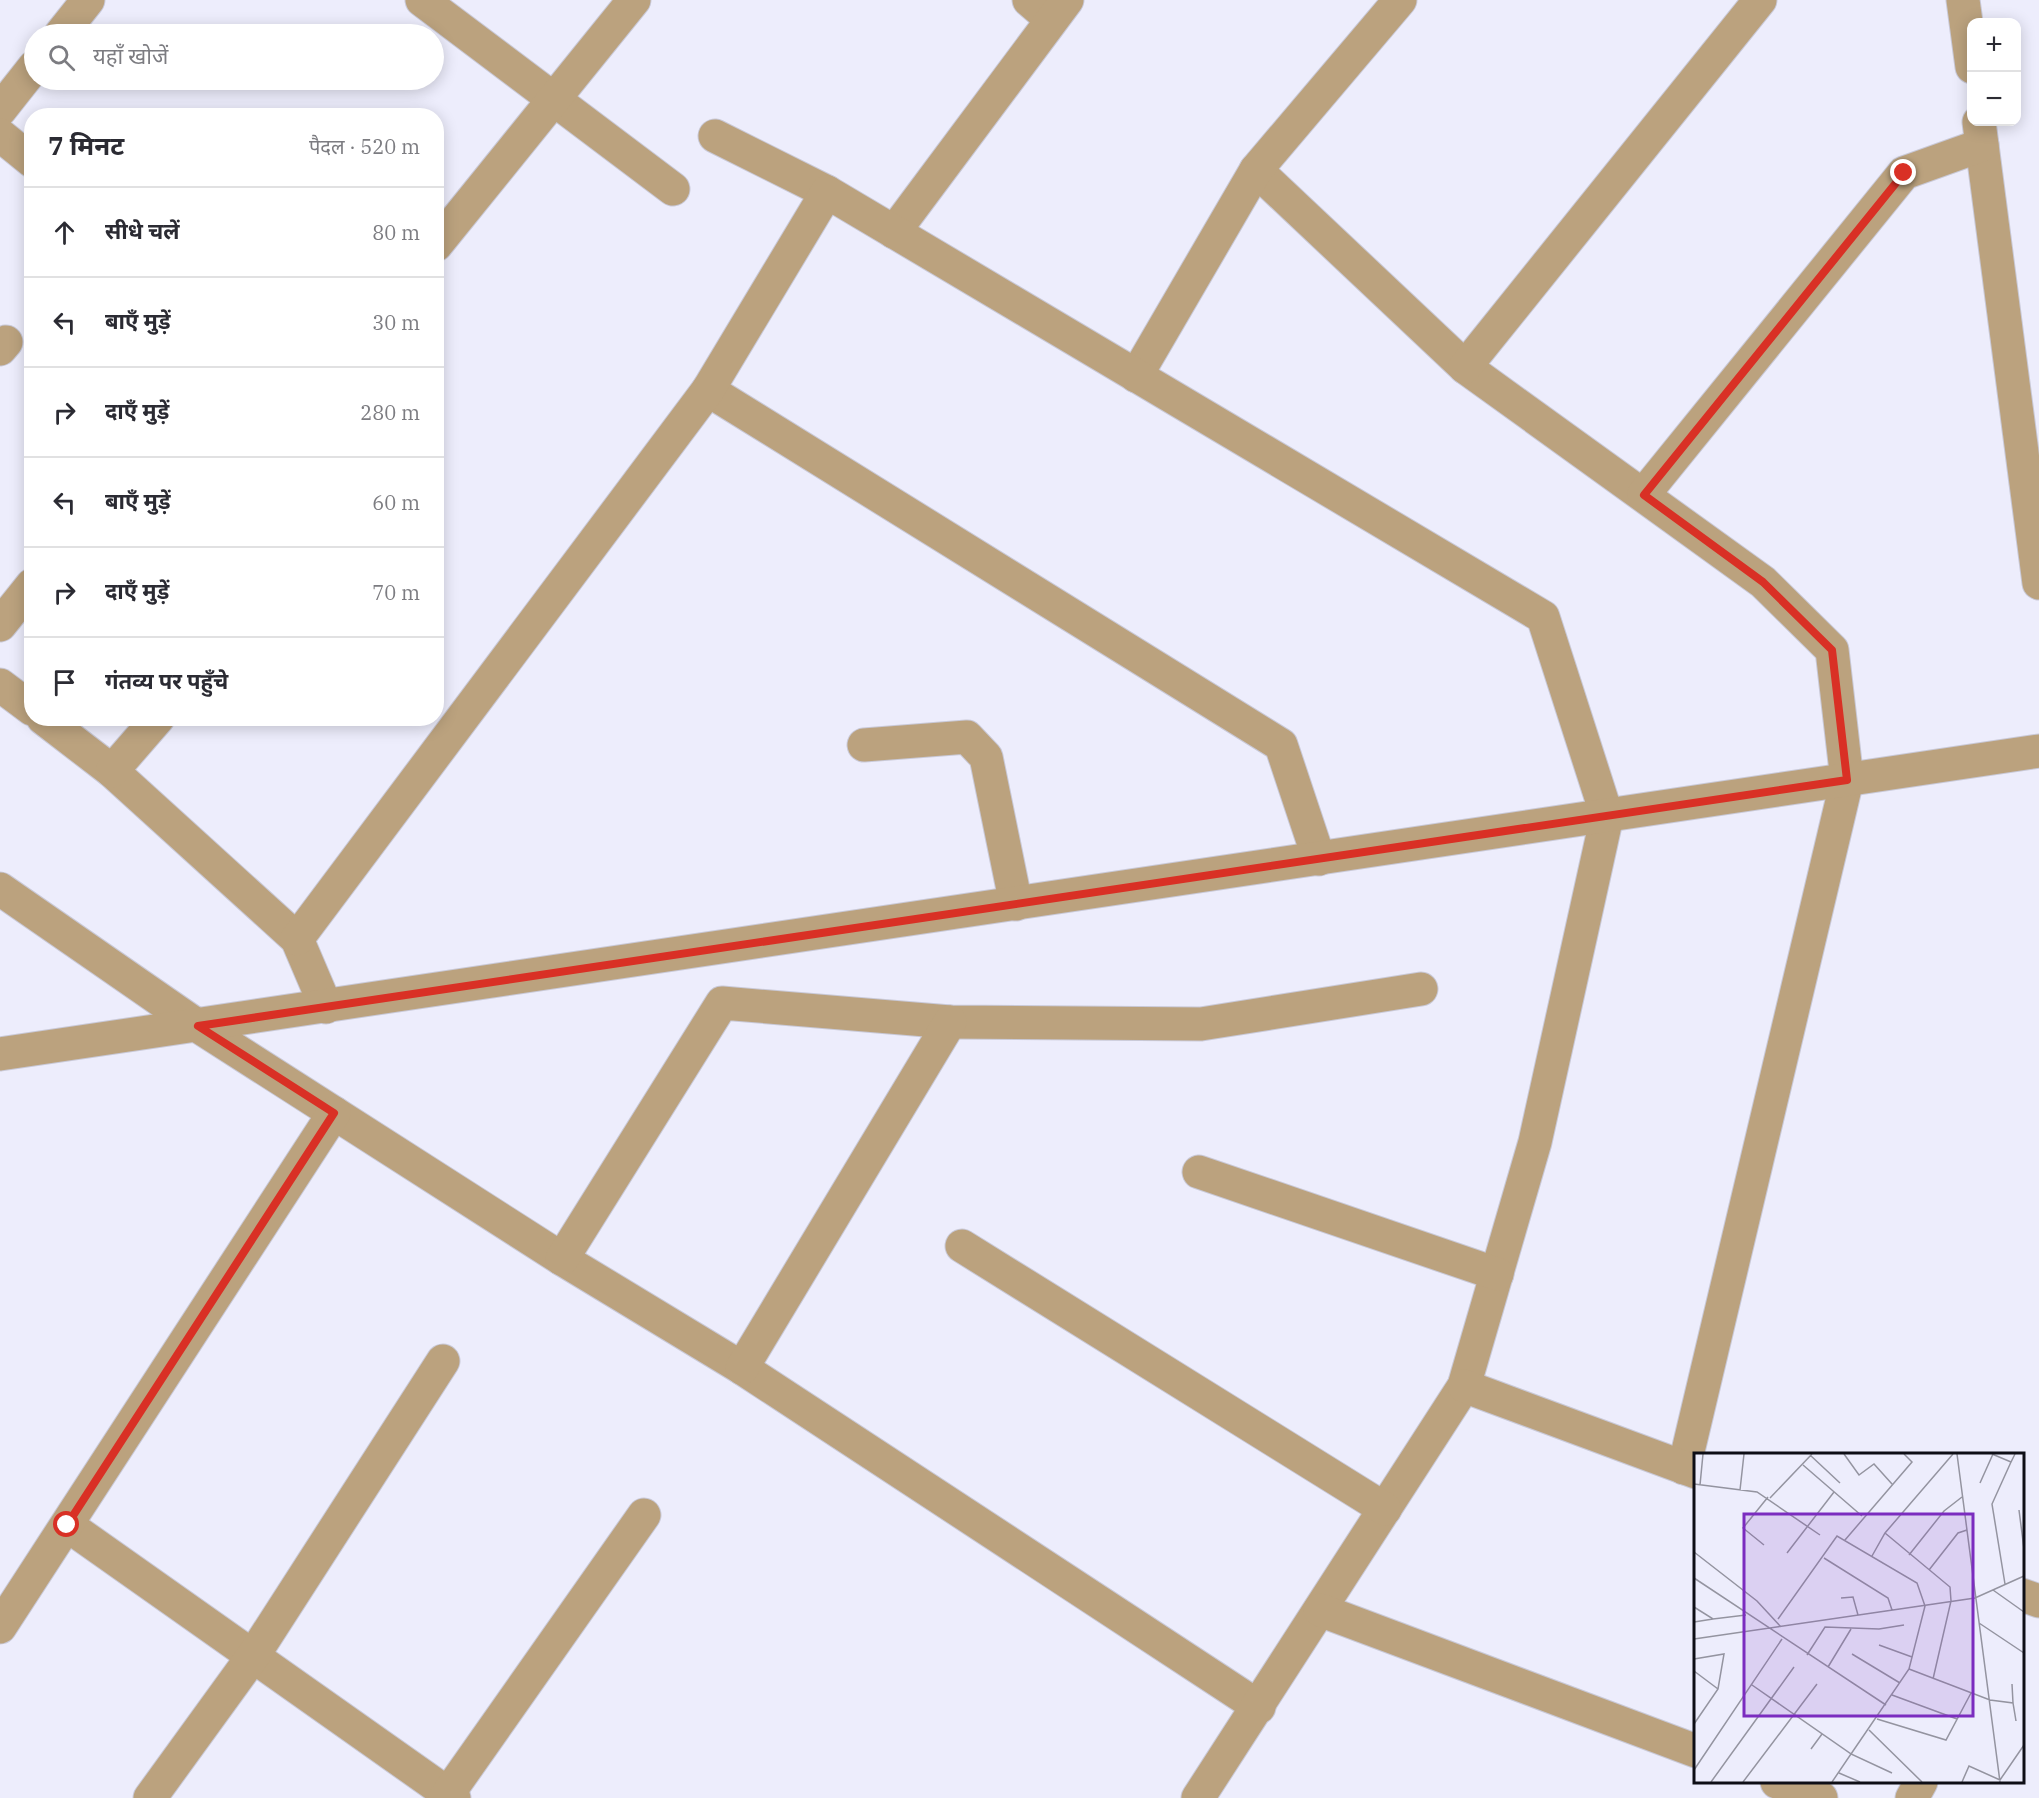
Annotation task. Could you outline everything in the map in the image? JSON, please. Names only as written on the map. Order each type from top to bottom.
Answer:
[{"type":"street","points":[[69,24],[88,0]]},
{"type":"street","points":[[422,0],[673,189]]},
{"type":"street","points":[[444,235],[634,0]]},
{"type":"street","points":[[1136,376],[1256,170],[1400,0]]},
{"type":"street","points":[[1465,367],[1760,0]]},
{"type":"street","points":[[1963,0],[1967,34]]},
{"type":"street","points":[[894,231],[1049,6]]},
{"type":"street","points":[[0,110],[24,80]]},
{"type":"street","points":[[1644,495],[1904,173],[1980,133],[2039,583]]},
{"type":"street","points":[[0,135],[24,154]]},
{"type":"street","points":[[715,136],[827,192],[1543,617],[1607,816],[1535,1142],[1464,1386],[1259,1707],[1198,1798]]},
{"type":"street","points":[[1256,170],[1465,367],[1763,582],[1832,650],[1847,780],[1690,1470],[1464,1386]]},
{"type":"street","points":[[297,939],[708,390],[827,192]]},
{"type":"street","points":[[708,390],[1281,745],[1319,859]]},
{"type":"street","points":[[0,625],[24,595]]},
{"type":"street","points":[[0,685],[24,703]]},
{"type":"street","points":[[54,726],[112,771],[297,939],[326,1007]]},
{"type":"street","points":[[112,771],[151,726]]},
{"type":"street","points":[[864,745],[967,736],[986,758],[1016,904]]},
{"type":"street","points":[[0,1054],[2039,752]]},
{"type":"street","points":[[6,898],[198,1026],[562,1259],[742,1368],[1259,1707]]},
{"type":"street","points":[[562,1259],[722,1004],[950,1022],[1201,1024],[1420,989]]},
{"type":"street","points":[[742,1368],[950,1022]]},
{"type":"street","points":[[0,1627],[334,1113]]},
{"type":"street","points":[[1199,1172],[1497,1274]]},
{"type":"street","points":[[962,1246],[1385,1509]]},
{"type":"street","points":[[150,1798],[253,1656],[443,1361]]},
{"type":"street","points":[[67,1525],[449,1797],[644,1515]]},
{"type":"street","points":[[1320,1610],[1694,1751]]},
{"type":"street","points":[[1780,1783],[1821,1798]]},
{"type":"street","points":[[1912,1798],[1920,1783]]},
{"type":"route","points":[[67,1525],[334,1113],[198,1026],[1847,780],[1832,650],[1763,582],[1644,495],[1904,173]]}]
